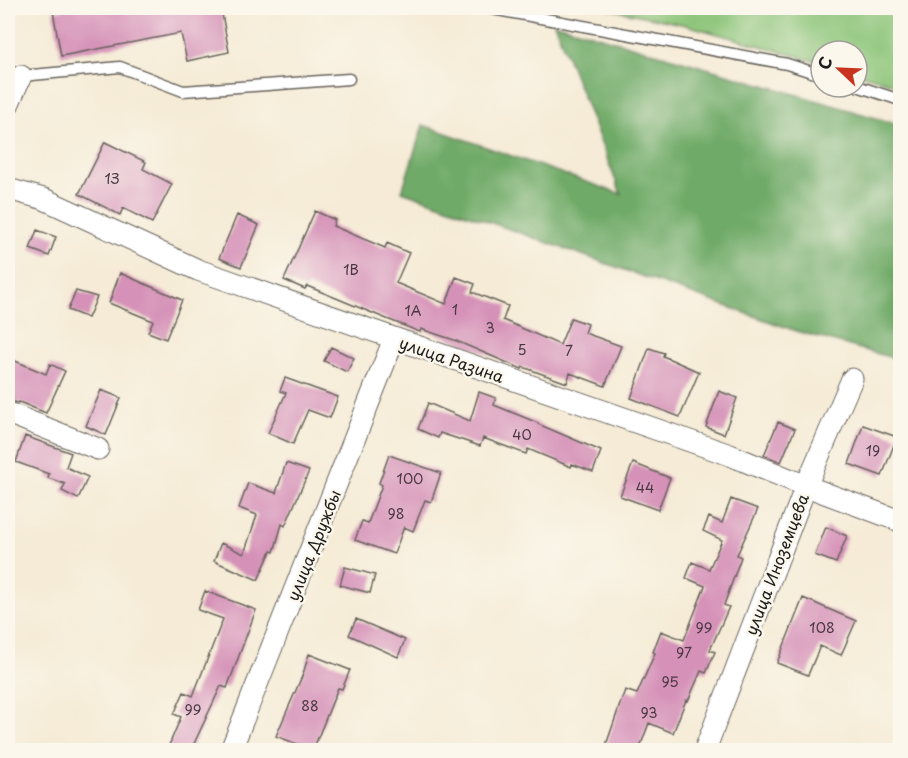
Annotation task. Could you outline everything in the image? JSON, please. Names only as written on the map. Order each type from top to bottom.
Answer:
[{"type":"street","points":[[8,105],[21,76]]},
{"type":"street","name":"улица Разина","points":[[8,189],[44,199],[198,270],[730,454],[806,486],[900,521]]},
{"type":"street","name":"улица Дружбы","points":[[231,750],[394,339]]},
{"type":"street","name":"улица Иноземцева","points":[[705,750],[806,486],[852,379]]},
{"type":"street","points":[[8,413],[98,449]]},
{"type":"lane","points":[[486,8],[787,64],[809,71]]},
{"type":"lane","points":[[21,76],[120,67],[183,91],[349,79]]},
{"type":"lane","points":[[869,90],[900,100]]},
{"type":"green space","points":[[605,8],[900,8],[900,86],[869,77],[869,39],[809,39],[809,60],[686,25]]},
{"type":"green space","points":[[554,23],[900,125],[900,360],[796,331],[402,191],[423,125],[621,194]]},
{"type":"building","points":[[70,8],[221,8],[229,52],[187,61],[181,33],[61,56],[53,11]]},
{"type":"building","points":[[105,142],[146,162],[143,169],[172,184],[152,223],[123,208],[120,215],[79,194]]},
{"type":"building","points":[[315,211],[335,220],[333,226],[385,248],[387,243],[409,253],[396,283],[446,304],[456,277],[475,284],[472,292],[508,306],[503,320],[560,345],[571,318],[588,324],[585,333],[621,346],[605,386],[570,373],[567,383],[523,367],[522,369],[454,340],[421,329],[420,332],[307,286],[305,289],[284,280]]},
{"type":"building","points":[[237,215],[259,225],[241,267],[219,258]]},
{"type":"building","points":[[37,230],[56,237],[49,256],[30,249]]},
{"type":"building","points":[[120,273],[182,300],[166,339],[148,332],[153,321],[109,303]]},
{"type":"building","points":[[76,291],[97,297],[88,318],[68,310]]},
{"type":"building","points":[[331,347],[354,358],[347,372],[324,361]]},
{"type":"building","points":[[649,348],[664,353],[663,356],[699,372],[680,417],[631,398]]},
{"type":"building","points":[[13,360],[46,374],[50,364],[65,371],[46,413],[8,400],[8,374]]},
{"type":"building","points":[[285,378],[338,397],[330,418],[308,410],[293,444],[268,433],[286,393],[280,391]]},
{"type":"building","points":[[101,390],[121,398],[106,435],[86,426]]},
{"type":"building","points":[[719,391],[737,398],[724,434],[706,427]]},
{"type":"building","points":[[479,392],[496,398],[494,405],[601,451],[593,472],[572,464],[571,467],[528,449],[526,454],[483,438],[480,446],[440,433],[438,438],[418,429],[428,403],[470,421]]},
{"type":"building","points":[[778,422],[795,429],[781,462],[764,455]]},
{"type":"building","points":[[863,425],[897,437],[882,476],[849,464]]},
{"type":"building","points":[[25,436],[71,453],[66,467],[88,477],[78,499],[62,491],[65,484],[48,478],[49,474],[16,462]]},
{"type":"building","points":[[389,455],[441,473],[431,502],[425,500],[413,531],[404,527],[394,554],[355,540],[362,521],[368,523],[382,485],[379,483]]},
{"type":"building","points":[[286,463],[309,471],[285,526],[282,524],[274,552],[271,551],[258,580],[214,561],[221,543],[244,554],[257,515],[239,508],[248,483],[276,493]]},
{"type":"building","points":[[633,463],[670,478],[658,510],[620,496]]},
{"type":"building","points":[[731,499],[758,509],[737,555],[741,557],[724,605],[729,607],[710,650],[715,652],[706,673],[701,671],[673,733],[649,723],[639,750],[620,750],[606,745],[625,690],[637,694],[655,653],[653,652],[661,631],[684,640],[705,586],[686,578],[692,562],[709,569],[722,540],[703,531],[709,517],[722,523]]},
{"type":"building","points":[[826,527],[847,536],[836,563],[815,555]]},
{"type":"building","points":[[345,567],[375,575],[370,593],[340,585]]},
{"type":"building","points":[[205,591],[256,610],[227,688],[221,686],[191,750],[167,750],[181,717],[174,714],[184,692],[193,696],[223,619],[198,610]]},
{"type":"building","points":[[803,598],[856,621],[841,655],[820,646],[808,675],[777,663]]},
{"type":"building","points":[[356,619],[405,640],[398,657],[349,635]]},
{"type":"building","points":[[309,654],[350,670],[342,689],[338,688],[313,750],[276,736],[303,674]]}]
